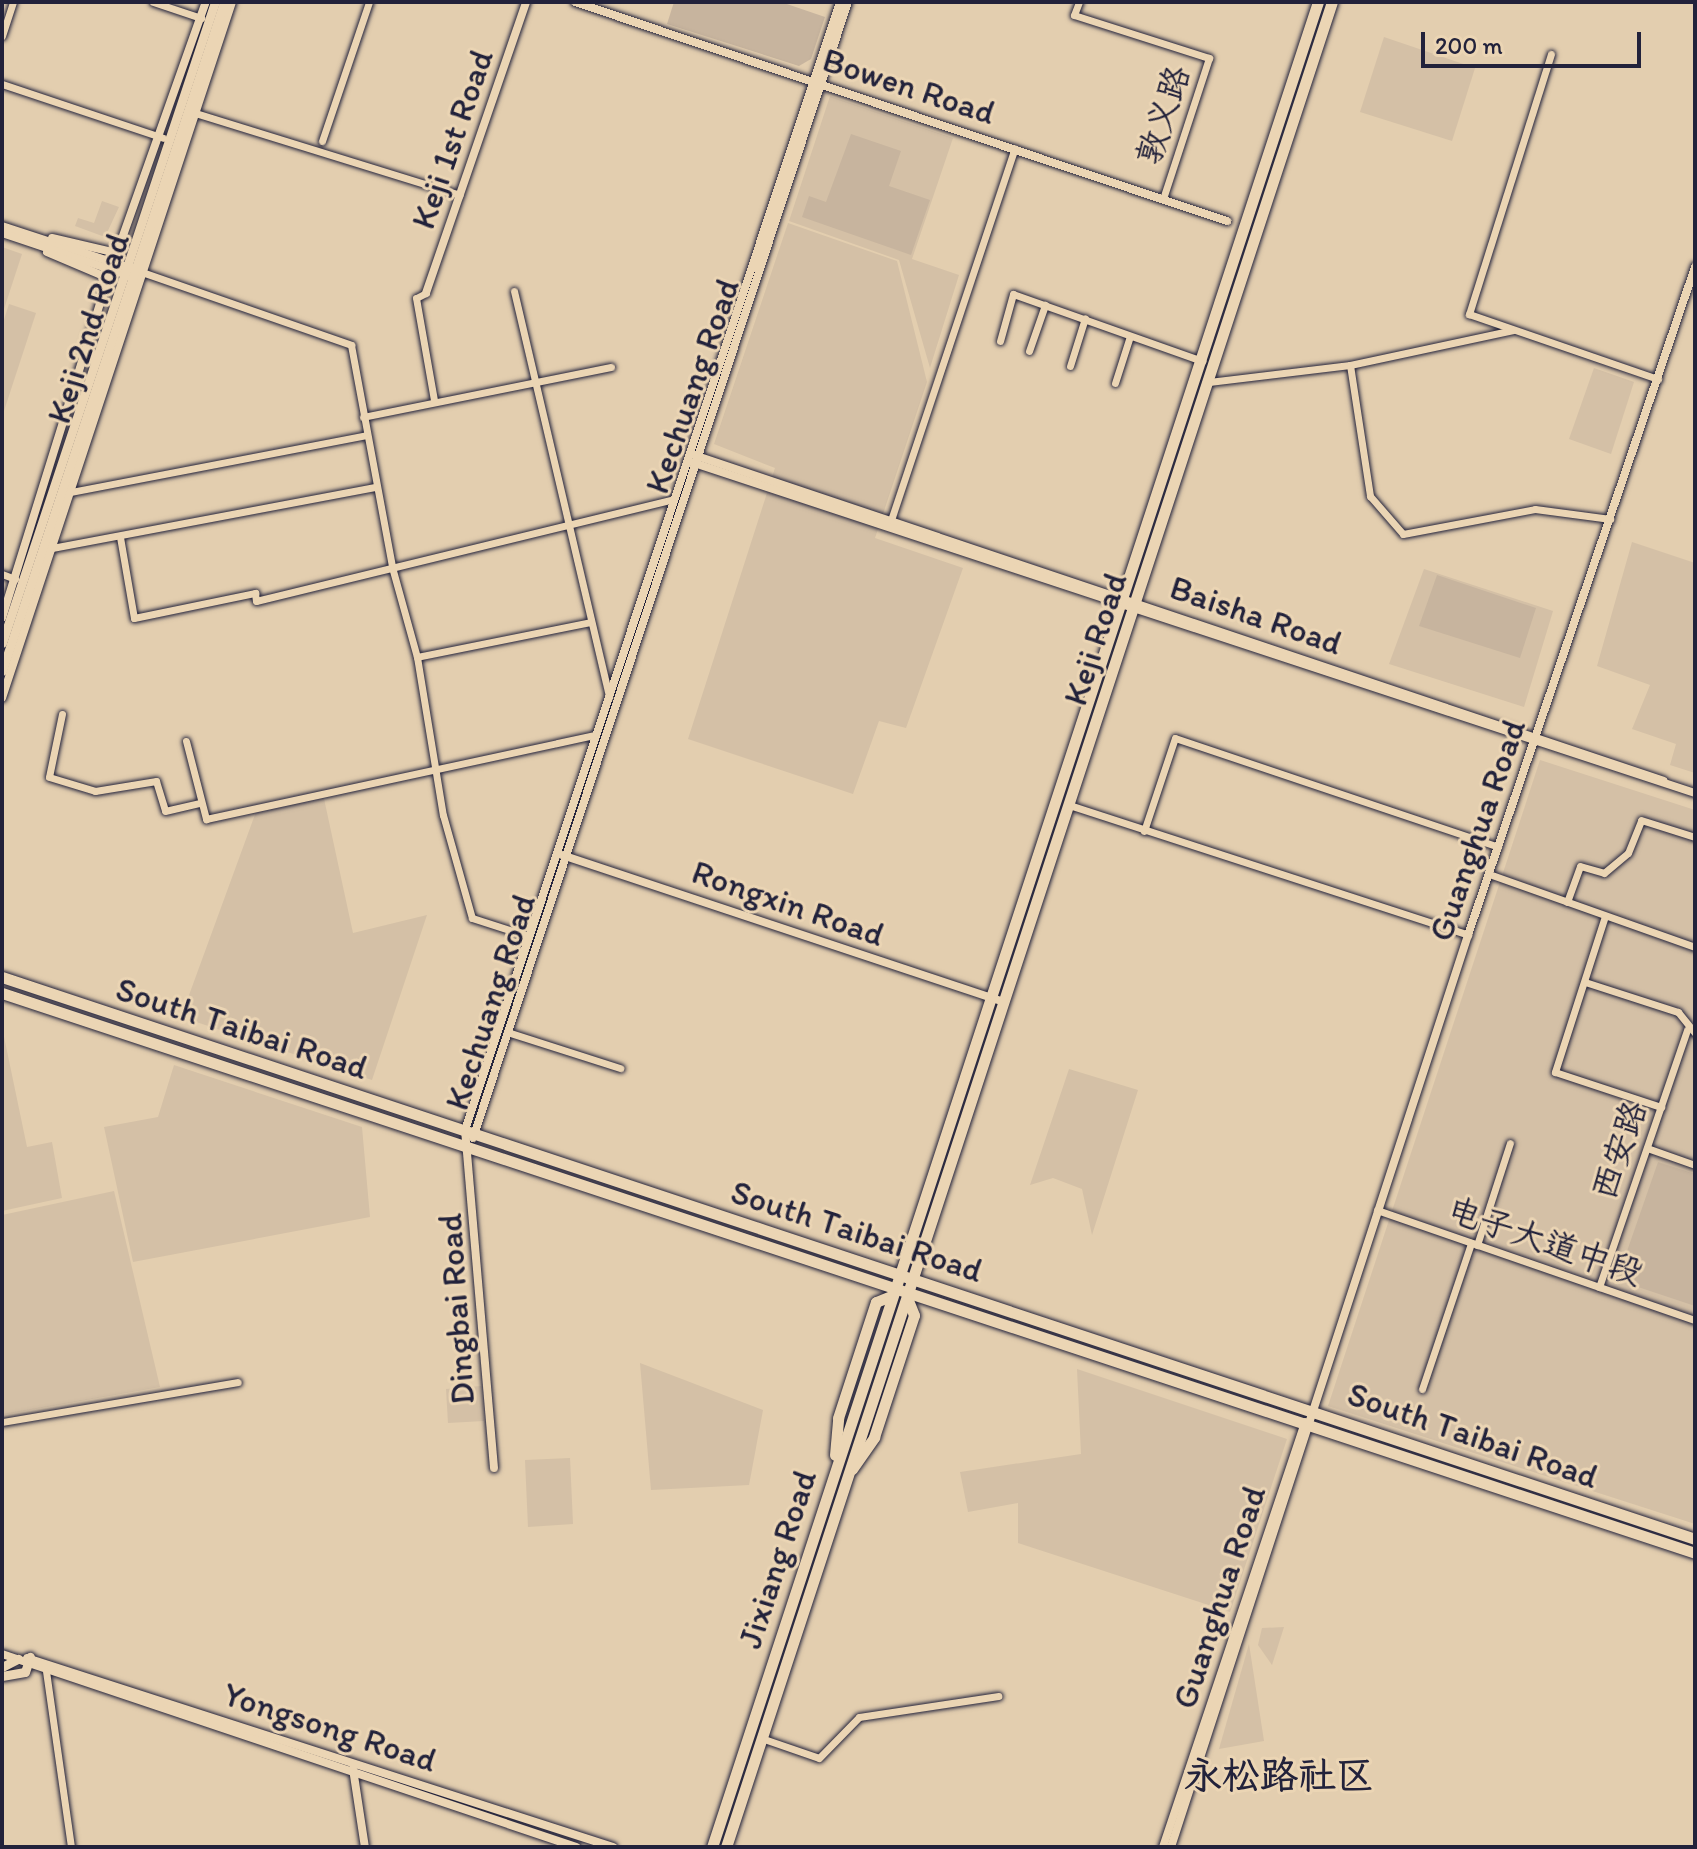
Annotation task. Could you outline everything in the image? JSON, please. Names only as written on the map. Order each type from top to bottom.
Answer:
[{"type":"main road","name":"Keji 2nd Road","points":[[2,643],[123,269],[215,2]]},
{"type":"main road","name":"Keji 2nd Road","points":[[2,671],[123,269],[224,2]]},
{"type":"main road","name":"Keji Road","points":[[908,1296],[1122,602],[1318,2]]},
{"type":"main road","name":"Keji Road","points":[[892,1292],[1069,805],[1332,2]]},
{"type":"main road","name":"South Taibai Road","points":[[2,977],[1695,1539]]},
{"type":"main road","name":"South Taibai Road","points":[[2,993],[470,1147],[892,1292],[1308,1424],[1695,1553]]},
{"type":"main road","name":"Jixiang Road","points":[[726,1847],[841,1474],[892,1292]]},
{"type":"main road","name":"Jixiang Road","points":[[712,1847],[841,1474],[908,1296]]},
{"type":"main road","points":[[2,1667],[25,1660],[25,1672],[2,1676]]},
{"type":"street","points":[[2,36],[13,2]]},
{"type":"street","points":[[153,2],[201,18]]},
{"type":"street","points":[[2,698],[71,492],[157,137],[206,2]]},
{"type":"street","points":[[2,618],[123,269],[195,113],[232,2]]},
{"type":"street","points":[[322,141],[369,2]]},
{"type":"street","name":"Keji 1st Road","points":[[426,293],[526,2]]},
{"type":"street","name":"Bowen Road","points":[[575,2],[1227,221]]},
{"type":"street","name":"Kechuang Road","points":[[817,83],[840,2]]},
{"type":"street","name":"Kechuang Road","points":[[470,1147],[470,1132],[528,936],[561,854],[817,83],[848,2]]},
{"type":"street","name":"敦义路","points":[[1079,2],[1074,15],[1209,58],[1163,199]]},
{"type":"street","points":[[1551,54],[1469,314],[1658,379]]},
{"type":"street","points":[[2,84],[169,141]]},
{"type":"street","points":[[195,113],[460,195]]},
{"type":"street","points":[[890,525],[1015,148]]},
{"type":"street","points":[[2,226],[38,241],[351,345],[392,567],[417,657],[434,769],[472,918],[528,936]]},
{"type":"street","points":[[2,233],[38,241],[64,264],[123,269]]},
{"type":"street","name":"Guanghua Road","points":[[1171,1847],[1468,935],[1695,267]]},
{"type":"street","points":[[514,291],[565,525],[609,699]]},
{"type":"street","points":[[426,293],[416,298],[434,400]]},
{"type":"street","points":[[1000,341],[1013,294],[1202,361]]},
{"type":"street","points":[[1029,351],[1045,305]]},
{"type":"street","points":[[1070,366],[1085,318]]},
{"type":"street","points":[[1209,382],[1350,365],[1515,329]]},
{"type":"street","points":[[1115,383],[1130,336]]},
{"type":"street","points":[[1350,365],[1370,496],[1403,534],[1535,509],[1610,519]]},
{"type":"street","points":[[363,417],[533,379],[611,367]]},
{"type":"street","points":[[71,492],[366,435]]},
{"type":"street","name":"Kechuang Road","points":[[470,1132],[507,1032],[596,735],[674,499],[692,458]]},
{"type":"street","name":"Baisha Road","points":[[692,458],[1695,793]]},
{"type":"street","points":[[52,548],[376,487]]},
{"type":"street","points":[[120,537],[134,618],[255,593],[256,601],[674,499]]},
{"type":"street","points":[[2,574],[15,579]]},
{"type":"street","points":[[417,657],[591,622]]},
{"type":"street","points":[[62,714],[49,777],[95,791],[156,781],[165,811],[201,803]]},
{"type":"street","points":[[186,741],[206,819],[596,735]]},
{"type":"street","points":[[1144,831],[1175,738],[1498,847]]},
{"type":"street","points":[[1069,805],[1468,935]]},
{"type":"street","points":[[1567,902],[1580,866],[1604,873],[1628,853],[1641,820],[1695,837]]},
{"type":"street","name":"Rongxin Road","points":[[561,854],[998,1000]]},
{"type":"street","points":[[1489,874],[1695,947]]},
{"type":"street","points":[[1605,916],[1555,1072],[1661,1107]]},
{"type":"street","points":[[1585,982],[1678,1012],[1691,1032]]},
{"type":"street","points":[[507,1032],[620,1068]]},
{"type":"street","name":"西安路","points":[[1599,1287],[1661,1107],[1691,1032]]},
{"type":"street","points":[[1422,1389],[1510,1143]]},
{"type":"street","name":"Dingbai Road","points":[[470,1147],[494,1468]]},
{"type":"street","points":[[1647,1148],[1695,1165]]},
{"type":"street","name":"电子大道中段","points":[[1377,1210],[1695,1320]]},
{"type":"street","points":[[2,1422],[238,1382]]},
{"type":"street","name":"Guanghua Road","points":[[1163,1847],[1308,1424]]},
{"type":"street","name":"Yongsong Road","points":[[2,1654],[45,1665],[352,1766],[613,1847]]},
{"type":"street","points":[[45,1665],[71,1847]]},
{"type":"street","points":[[759,1737],[819,1758],[859,1717],[998,1696]]},
{"type":"street","points":[[352,1766],[365,1847]]},
{"type":"street","name":"Yongsong Road","points":[[352,1766],[576,1847]]},
{"type":"shaded area","points":[[674,2],[781,2],[825,17],[811,59],[799,66],[667,24]]},
{"type":"shaded area","points":[[1384,37],[1475,68],[1452,141],[1360,112]]},
{"type":"shaded area","points":[[830,96],[953,138],[912,259],[959,275],[930,368],[899,260],[789,221]]},
{"type":"shaded area","points":[[851,134],[901,151],[889,186],[930,200],[911,255],[802,217],[809,196],[826,202]]},
{"type":"shaded area","points":[[102,201],[119,207],[105,237],[75,226],[78,218],[94,223]]},
{"type":"shaded area","points":[[788,223],[897,261],[927,382],[875,538],[963,568],[906,728],[879,721],[853,794],[688,739],[775,468],[714,444]]},
{"type":"shaded area","points":[[2,247],[22,254],[2,315]]},
{"type":"shaded area","points":[[9,304],[36,313],[2,417],[2,326]]},
{"type":"shaded area","points":[[1594,368],[1634,382],[1611,454],[1569,439]]},
{"type":"shaded area","points":[[1632,542],[1695,563],[1695,773],[1670,765],[1676,744],[1632,729],[1650,685],[1597,666]]},
{"type":"shaded area","points":[[1424,569],[1553,611],[1524,707],[1389,664]]},
{"type":"shaded area","points":[[1437,575],[1536,608],[1520,658],[1419,626]]},
{"type":"shaded area","points":[[1540,760],[1695,810],[1695,1524],[1328,1406]]},
{"type":"shaded area","points":[[323,794],[353,933],[427,915],[372,1080],[181,1017],[257,809]]},
{"type":"shaded area","points":[[2,1027],[27,1147],[52,1142],[62,1198],[2,1211]]},
{"type":"shaded area","points":[[174,1065],[362,1127],[370,1217],[133,1262],[104,1127],[158,1117]]},
{"type":"shaded area","points":[[1069,1069],[1138,1090],[1092,1235],[1082,1189],[1053,1178],[1030,1185]]},
{"type":"shaded area","points":[[1658,1162],[1695,1174],[1695,1306],[1617,1280]]},
{"type":"shaded area","points":[[114,1191],[160,1387],[2,1415],[2,1215]]},
{"type":"shaded area","points":[[640,1363],[763,1410],[749,1485],[651,1490]]},
{"type":"shaded area","points":[[1077,1369],[1287,1439],[1230,1612],[1018,1543],[1018,1503],[968,1512],[960,1472],[1081,1454]]},
{"type":"shaded area","points":[[481,1386],[484,1421],[448,1423],[446,1389]]},
{"type":"shaded area","points":[[570,1458],[573,1524],[528,1527],[525,1460]]},
{"type":"shaded area","points":[[1284,1627],[1272,1665],[1258,1645],[1262,1628]]},
{"type":"shaded area","points":[[1249,1644],[1264,1741],[1219,1749]]},
{"type":"district","name":"永松路社区","points":[[1279,1776]]}]
